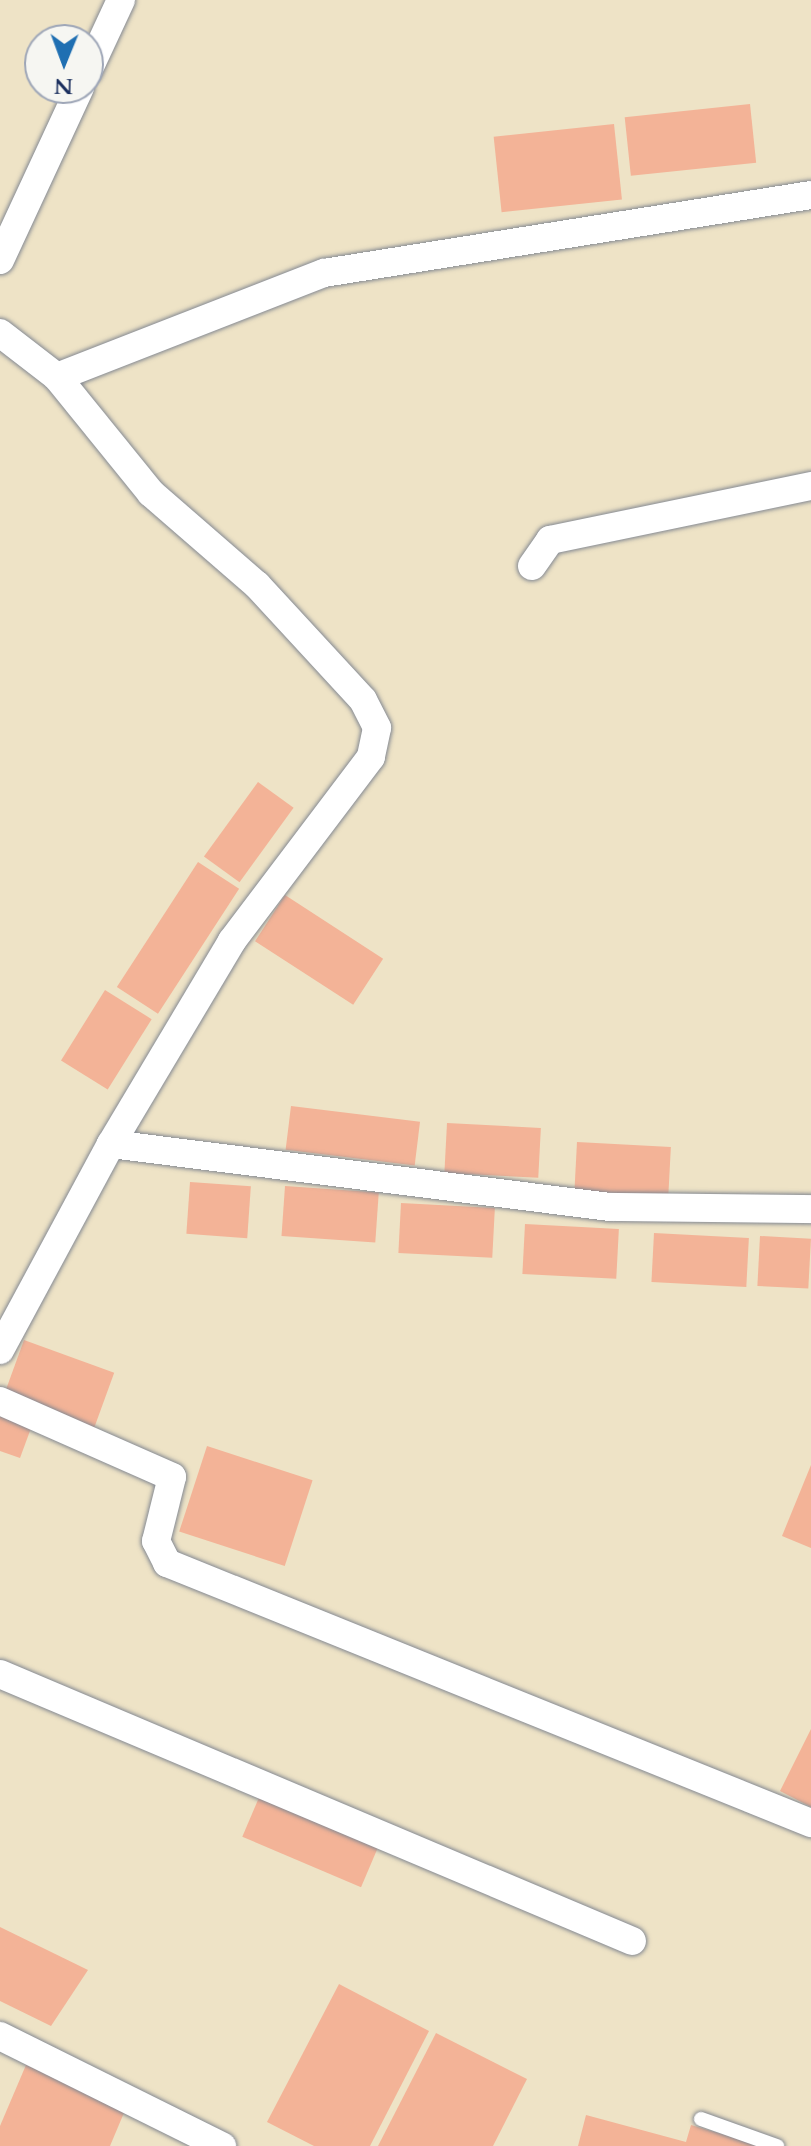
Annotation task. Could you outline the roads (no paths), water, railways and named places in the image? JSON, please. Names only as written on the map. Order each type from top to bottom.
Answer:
[{"type":"street","points":[[104,37],[121,0]]},
{"type":"street","points":[[0,260],[73,104]]},
{"type":"street","points":[[57,377],[324,273],[811,195]]},
{"type":"street","points":[[0,333],[57,377],[151,493],[257,585],[363,700],[377,728],[371,757],[232,941],[111,1144],[0,1350]]},
{"type":"street","points":[[532,566],[550,540],[811,486]]},
{"type":"street","points":[[111,1144],[610,1207],[811,1209]]},
{"type":"street","points":[[0,1401],[172,1477],[156,1541],[167,1563],[811,1823]]},
{"type":"street","points":[[0,1674],[632,1941]]},
{"type":"street","points":[[0,2036],[222,2146]]},
{"type":"lane","points":[[701,2119],[777,2146]]}]
